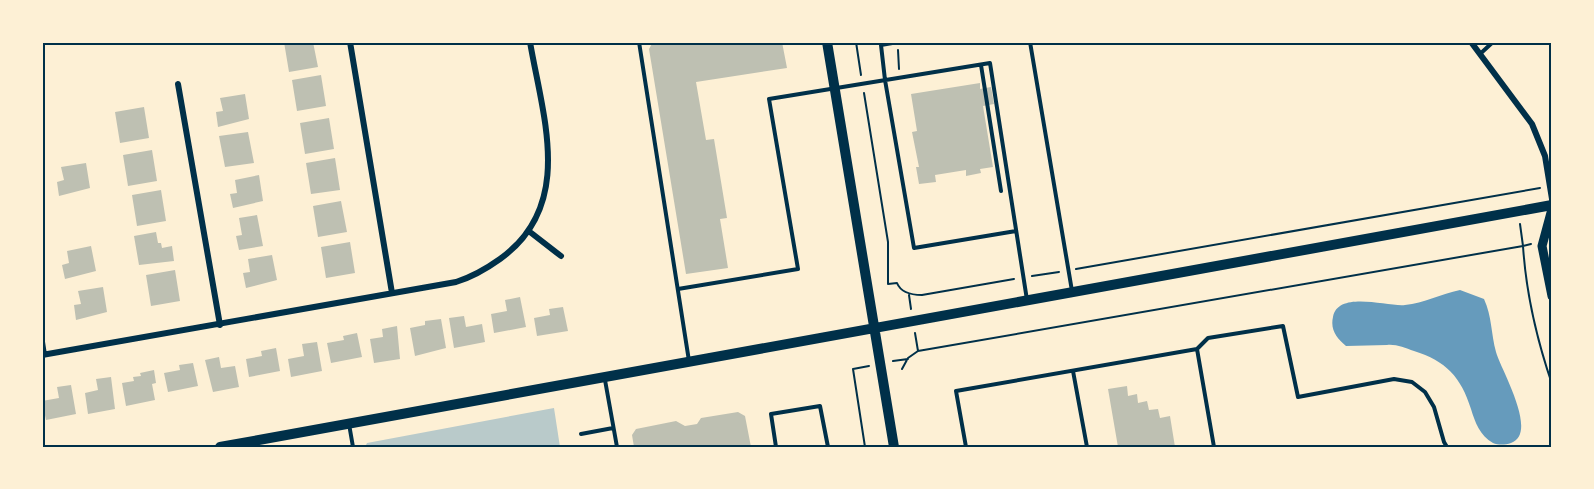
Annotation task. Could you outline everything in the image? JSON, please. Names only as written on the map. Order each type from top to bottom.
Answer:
[{"type":"main road","points":[[827,42],[894,447]]},
{"type":"main road","points":[[220,447],[1552,207]]},
{"type":"street","points":[[350,42],[392,293]]},
{"type":"street","points":[[42,342],[43,355],[456,282],[471,277],[511,251],[530,232],[539,215],[544,198],[549,160],[530,42]]},
{"type":"street","points":[[1471,42],[1532,124],[1545,156],[1552,199]]},
{"type":"street","points":[[178,84],[220,325]]},
{"type":"street","points":[[1552,207],[1542,246],[1552,297]]},
{"type":"street","points":[[530,232],[561,256]]},
{"type":"lane","points":[[639,42],[689,362]]},
{"type":"lane","points":[[899,42],[881,45],[914,248],[1016,231]]},
{"type":"lane","points":[[1030,42],[1072,292]]},
{"type":"lane","points":[[1480,54],[1494,42]]},
{"type":"lane","points":[[678,289],[798,269],[769,99],[990,63],[1028,300]]},
{"type":"lane","points":[[981,65],[1001,191]]},
{"type":"lane","points":[[966,447],[956,391],[1197,349],[1208,339],[1283,326],[1298,397],[1394,380],[1412,382],[1425,392],[1434,407],[1447,447]]},
{"type":"lane","points":[[1197,349],[1214,447]]},
{"type":"lane","points":[[1074,371],[1087,447]]},
{"type":"lane","points":[[604,377],[616,447]]},
{"type":"lane","points":[[776,447],[771,414],[820,406],[828,447]]},
{"type":"lane","points":[[348,424],[353,447]]},
{"type":"lane","points":[[580,434],[613,428]]},
{"type":"path","points":[[856,42],[888,242],[888,284],[897,283],[909,294],[922,295],[1024,278],[1550,186]]},
{"type":"path","points":[[899,42],[900,77]]},
{"type":"path","points":[[902,369],[908,358],[918,351],[1523,246],[1524,266],[1536,326],[1552,384]]},
{"type":"path","points":[[853,369],[865,447]]},
{"type":"shaded area","points":[[554,408],[560,447],[365,447],[367,443]]},
{"type":"water","points":[[1460,290],[1484,299],[1487,305],[1496,352],[1520,415],[1519,437],[1511,443],[1495,444],[1481,433],[1457,379],[1443,365],[1425,355],[1400,346],[1346,346],[1333,330],[1333,317],[1337,309],[1344,304],[1364,302],[1405,305]]},
{"type":"building","points":[[284,42],[313,42],[318,67],[289,72]]},
{"type":"building","points":[[653,42],[782,42],[787,68],[696,82],[706,140],[714,139],[727,218],[720,219],[728,268],[686,274],[649,49]]},
{"type":"building","points":[[321,75],[326,106],[297,111],[292,80]]},
{"type":"building","points":[[980,83],[980,89],[991,87],[994,104],[983,106],[993,167],[980,169],[981,173],[966,176],[966,170],[935,175],[936,182],[919,184],[916,167],[919,167],[912,132],[917,131],[911,94]]},
{"type":"building","points":[[245,94],[249,119],[218,127],[216,112],[223,111],[220,98]]},
{"type":"building","points":[[144,107],[149,138],[120,143],[115,112]]},
{"type":"building","points":[[329,118],[334,149],[305,154],[300,123]]},
{"type":"building","points":[[248,132],[254,163],[225,167],[219,136]]},
{"type":"building","points":[[152,150],[157,181],[128,186],[123,155]]},
{"type":"building","points":[[335,158],[340,190],[311,194],[306,163]]},
{"type":"building","points":[[86,163],[90,188],[59,196],[57,182],[64,180],[61,167]]},
{"type":"building","points":[[259,175],[263,201],[233,208],[230,194],[237,193],[235,180]]},
{"type":"building","points":[[161,190],[166,221],[137,226],[132,195]]},
{"type":"building","points":[[341,201],[347,232],[318,237],[313,206]]},
{"type":"building","points":[[257,215],[263,246],[239,250],[236,236],[242,235],[239,218]]},
{"type":"building","points":[[156,232],[158,243],[161,243],[162,248],[172,246],[174,261],[139,265],[134,236]]},
{"type":"building","points":[[350,242],[355,273],[326,278],[321,247]]},
{"type":"building","points":[[91,246],[96,271],[65,279],[62,265],[69,263],[67,251]]},
{"type":"building","points":[[272,255],[277,280],[246,288],[243,273],[250,272],[248,259]]},
{"type":"building","points":[[175,270],[180,301],[151,306],[146,275]]},
{"type":"building","points":[[103,287],[107,312],[76,320],[74,305],[81,304],[78,291]]},
{"type":"building","points":[[520,297],[526,327],[494,333],[491,314],[507,311],[505,300]]},
{"type":"building","points":[[563,307],[568,331],[537,336],[534,318],[550,315],[549,309]]},
{"type":"building","points":[[464,316],[466,327],[482,324],[485,342],[454,348],[449,318]]},
{"type":"building","points":[[441,319],[446,348],[415,356],[410,328],[425,325],[425,321]]},
{"type":"building","points":[[397,326],[400,359],[374,363],[370,339],[383,337],[382,329]]},
{"type":"building","points":[[357,333],[362,357],[331,363],[327,343],[344,340],[343,336]]},
{"type":"building","points":[[317,342],[322,371],[291,377],[288,359],[304,356],[302,344]]},
{"type":"building","points":[[276,348],[280,371],[249,377],[246,359],[262,356],[261,351]]},
{"type":"building","points":[[219,357],[221,368],[235,366],[239,387],[213,392],[205,360]]},
{"type":"building","points":[[193,363],[198,386],[168,392],[164,373],[180,370],[179,365]]},
{"type":"building","points":[[154,370],[156,383],[152,384],[155,400],[126,406],[122,383],[134,381],[133,377],[141,376],[140,373]]},
{"type":"building","points":[[111,377],[115,409],[88,414],[85,393],[98,390],[96,379]]},
{"type":"building","points":[[71,385],[76,414],[46,420],[42,401],[59,398],[57,387]]},
{"type":"building","points":[[1127,386],[1128,396],[1137,394],[1138,403],[1147,401],[1149,410],[1158,409],[1160,418],[1170,416],[1175,447],[1118,447],[1108,389]]},
{"type":"building","points":[[738,412],[745,416],[751,447],[634,447],[632,435],[636,429],[676,421],[685,426],[697,424],[701,418]]}]
